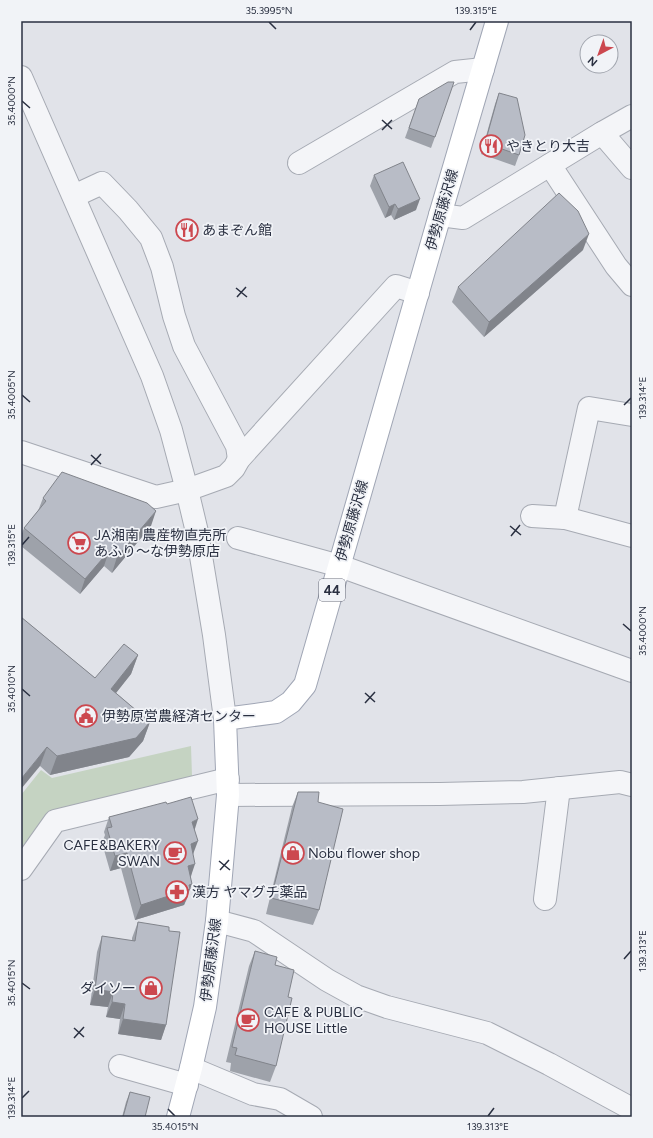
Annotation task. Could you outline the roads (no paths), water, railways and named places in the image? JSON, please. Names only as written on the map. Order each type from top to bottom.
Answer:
[{"type":"main road","name":"伊勢原藤沢線","points":[[178,1117],[205,1007],[217,921],[228,787],[225,720],[276,712],[292,702],[305,685],[497,21]]},
{"type":"street","points":[[299,163],[455,72],[483,69]]},
{"type":"street","points":[[21,77],[152,376],[171,430],[197,532],[214,635],[225,720]]},
{"type":"street","points":[[440,215],[463,218],[550,164],[632,116]]},
{"type":"street","points":[[602,133],[632,168]]},
{"type":"street","points":[[550,164],[616,266],[632,285]]},
{"type":"street","points":[[74,196],[102,183],[128,210],[151,238],[162,267],[174,316],[184,346],[237,446],[239,458]]},
{"type":"street","points":[[21,452],[156,497],[187,490],[226,476],[234,468],[239,458],[396,286],[418,293]]},
{"type":"street","points":[[565,518],[589,408],[632,415]]},
{"type":"street","points":[[532,516],[565,518],[632,536]]},
{"type":"street","points":[[238,538],[340,566],[632,671]]},
{"type":"street","points":[[21,869],[56,821],[228,787],[440,794],[523,792],[620,782],[632,784]]},
{"type":"street","points":[[545,899],[559,788]]},
{"type":"street","points":[[217,921],[254,931],[327,980],[356,996],[387,1007],[487,1033],[549,1064],[632,1109]]},
{"type":"street","points":[[120,1066],[189,1076],[253,1094],[280,1099],[311,1117]]},
{"type":"place","name":"やきとり大吉","points":[[491,146]]},
{"type":"place","name":"あまぞん館","points":[[187,230]]},
{"type":"place","name":"JA湘南 農産物直売所 あふり～な伊勢原店","points":[[79,543]]},
{"type":"place","name":"伊勢原営農経済センター","points":[[86,716]]},
{"type":"place","name":"CAFE&BAKERY SWAN","points":[[175,853]]},
{"type":"place","name":"Nobu flower shop","points":[[293,853]]},
{"type":"place","name":"漢方 ヤマグチ薬品","points":[[177,892]]},
{"type":"place","name":"ダイソー","points":[[151,988]]},
{"type":"place","name":"CAFE & PUBLIC HOUSE Little","points":[[248,1020]]}]
